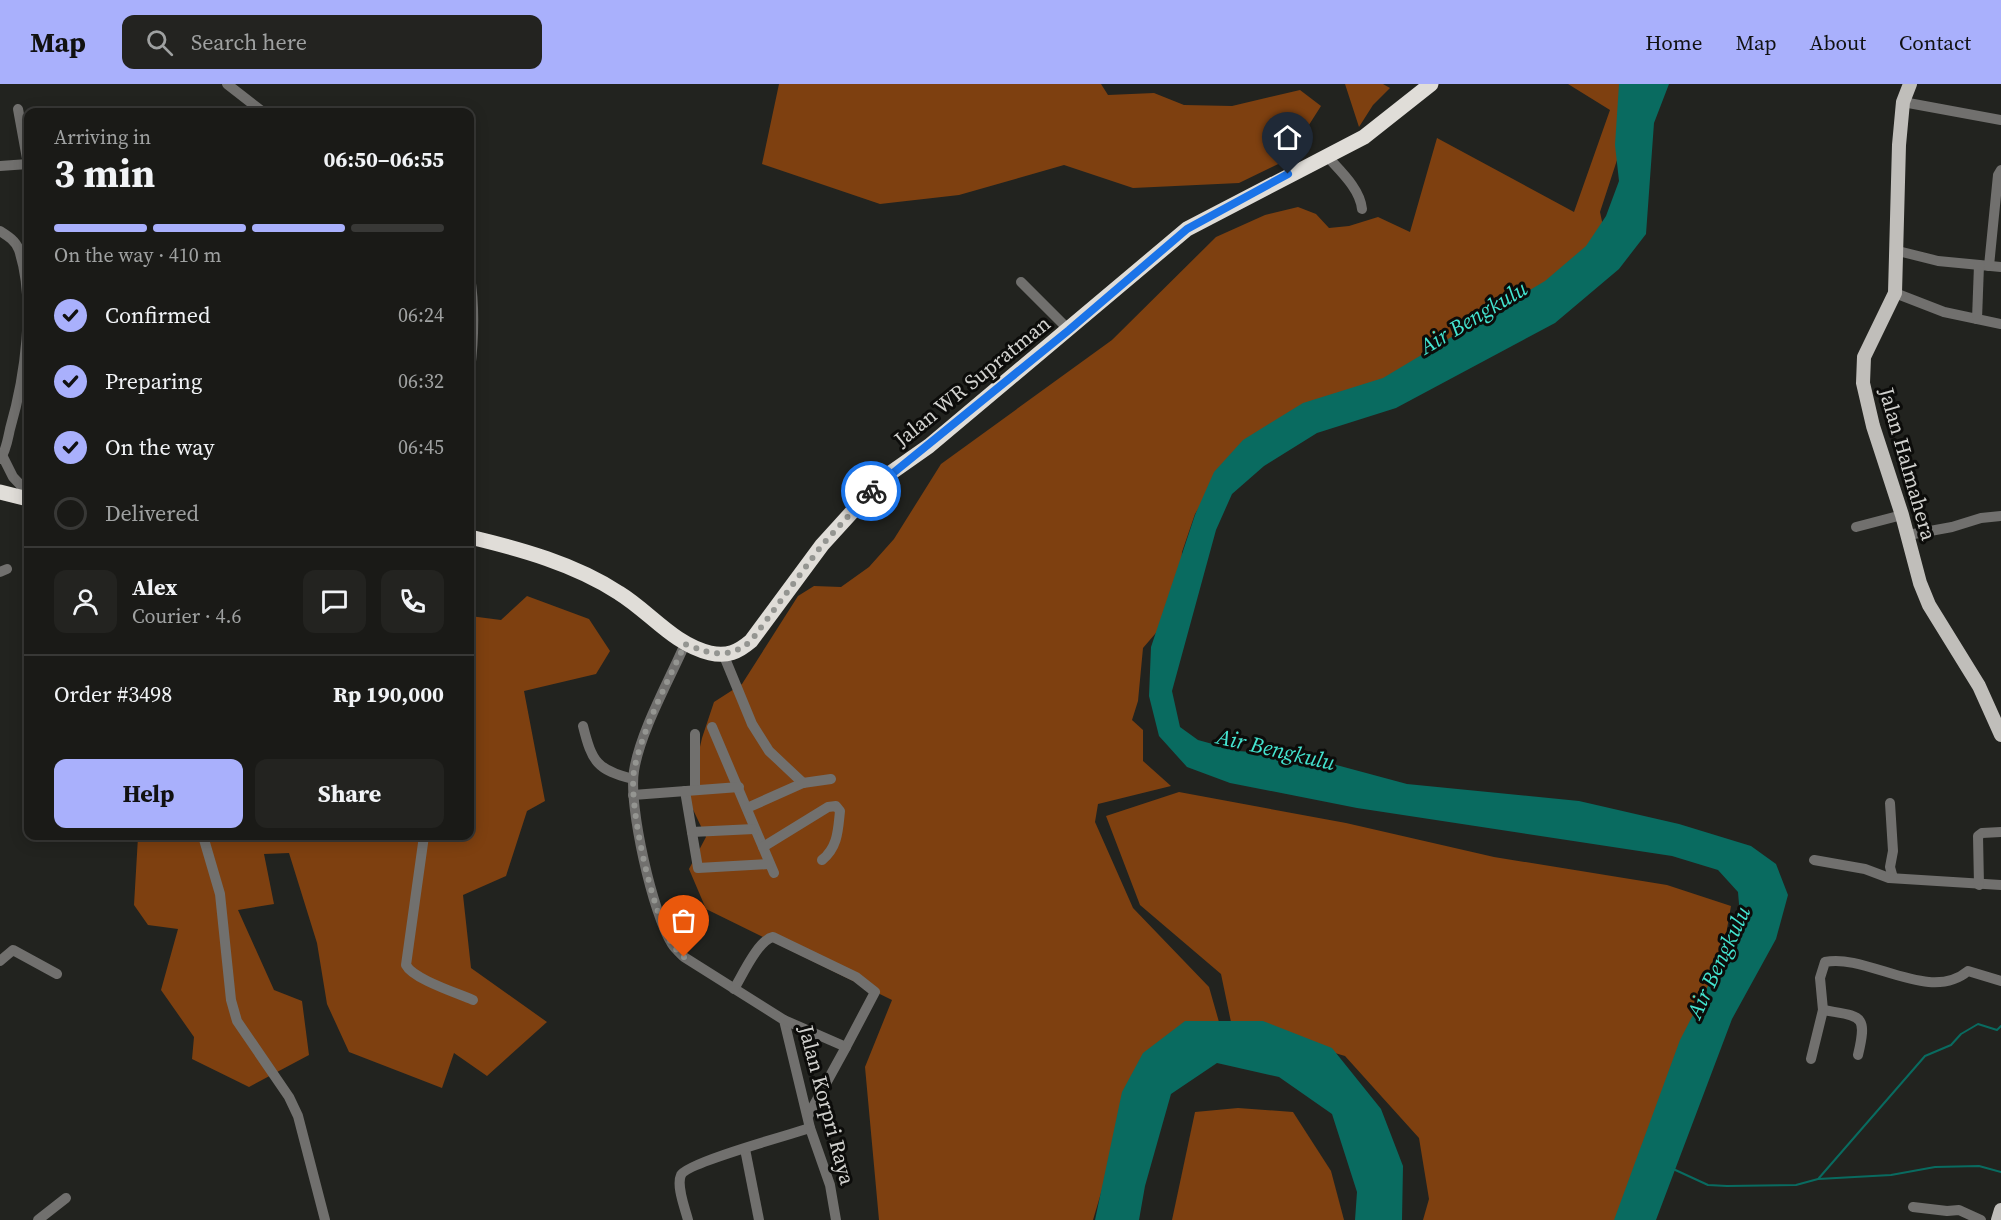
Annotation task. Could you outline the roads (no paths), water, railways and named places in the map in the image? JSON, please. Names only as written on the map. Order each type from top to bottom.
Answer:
[{"type":"highway","name":"Jalan WR Supratman","points":[[724,656],[741,649],[751,641],[822,545],[882,479],[929,446],[1187,229],[1380,126],[1426,86]]},
{"type":"highway","points":[[0,492],[24,498]]},
{"type":"highway","points":[[474,538],[511,546],[603,583],[622,594],[685,644],[724,656]]},
{"type":"main road","name":"Jalan Halmahera","points":[[1910,84],[1903,102],[1899,145],[1898,251],[1895,293],[1864,357],[1862,373],[1865,400],[1902,515],[1920,583],[1929,604],[1979,686],[2000,728]]},
{"type":"main road","points":[[1998,1220],[2001,1210]]},
{"type":"street","points":[[227,84],[258,108]]},
{"type":"street","points":[[1903,102],[2001,120]]},
{"type":"street","points":[[18,109],[24,142]]},
{"type":"street","points":[[1326,154],[1362,199],[1362,209]]},
{"type":"street","points":[[0,166],[24,164]]},
{"type":"street","points":[[1977,319],[1998,175],[2001,170]]},
{"type":"street","points":[[0,231],[12,239],[19,251],[24,274]]},
{"type":"street","points":[[1898,251],[1938,261],[2001,267]]},
{"type":"street","points":[[1021,282],[1069,330]]},
{"type":"street","points":[[1895,293],[1927,307],[2001,324]]},
{"type":"street","points":[[474,300],[474,330]]},
{"type":"street","points":[[24,369],[1,458],[24,489]]},
{"type":"street","points":[[1856,527],[1902,515]]},
{"type":"street","points":[[1908,535],[1952,527],[1992,515],[2001,516]]},
{"type":"street","name":"Jalan Korpri Raya","points":[[685,644],[638,753],[633,779],[633,795],[652,893],[673,946],[698,968],[784,1020],[810,1128],[830,1185],[836,1220]]},
{"type":"street","points":[[724,656],[752,724],[770,751],[803,783]]},
{"type":"street","points":[[583,726],[589,749],[601,768],[633,779]]},
{"type":"street","points":[[695,734],[690,791],[692,832],[700,869],[772,869],[754,829],[740,787],[712,727]]},
{"type":"street","points":[[747,808],[803,783],[831,779]]},
{"type":"street","points":[[633,795],[740,787]]},
{"type":"street","points":[[1890,803],[1893,851],[1890,867],[1893,878]]},
{"type":"street","points":[[763,847],[828,807],[836,806],[840,811],[836,841],[830,854],[822,860]]},
{"type":"street","points":[[692,832],[754,829]]},
{"type":"street","points":[[1979,885],[1978,836],[1982,833],[2001,832]]},
{"type":"street","points":[[204,840],[220,894],[231,1000],[237,1021],[289,1097],[298,1116],[325,1220]]},
{"type":"street","points":[[423,840],[406,965],[411,972],[430,982],[473,1000]]},
{"type":"street","points":[[1814,860],[1865,869],[1893,878],[2001,885]]},
{"type":"street","points":[[734,989],[761,945],[773,937],[856,977],[875,992],[808,1116]]},
{"type":"street","points":[[0,962],[13,950],[57,974]]},
{"type":"street","points":[[1811,1059],[1823,1010],[1820,978],[1822,965],[1829,961],[1842,962],[1910,980],[1951,981],[1961,978],[1968,971],[2001,981]]},
{"type":"street","points":[[1823,1010],[1856,1016],[1860,1021],[1863,1032],[1858,1055]]},
{"type":"street","points":[[784,1020],[846,1047]]},
{"type":"street","points":[[688,1220],[680,1187],[681,1174],[702,1162],[810,1128]]},
{"type":"street","points":[[745,1149],[759,1220]]},
{"type":"street","points":[[38,1220],[66,1198]]},
{"type":"street","points":[[1913,1207],[1959,1210],[1981,1220]]},
{"type":"water","points":[[1619,84],[1669,84],[1654,123],[1646,234],[1619,269],[1555,323],[1396,408],[1317,433],[1264,466],[1232,494],[1216,530],[1172,691],[1180,727],[1198,740],[1238,751],[1303,756],[1407,784],[1579,801],[1679,824],[1751,846],[1776,864],[1788,895],[1776,939],[1732,1019],[1656,1220],[1614,1220],[1680,1040],[1724,955],[1740,916],[1738,892],[1718,870],[1672,856],[1357,808],[1230,783],[1187,767],[1159,736],[1149,696],[1151,647],[1195,515],[1214,472],[1243,440],[1303,403],[1383,378],[1545,281],[1586,246],[1606,216],[1619,181],[1615,145]]},
{"type":"water","points":[[1185,1021],[1263,1021],[1332,1048],[1381,1109],[1403,1166],[1402,1220],[1355,1220],[1357,1192],[1332,1114],[1279,1077],[1217,1063],[1171,1094],[1145,1186],[1139,1220],[1095,1220],[1122,1092],[1143,1053]]},
{"type":"waterway","points":[[1819,1178],[1925,1056],[1951,1045],[1961,1034],[1978,1024],[1997,1030],[2001,1026]]},
{"type":"waterway","points":[[1671,1168],[1708,1185],[1727,1186],[1796,1185],[1818,1179],[1891,1175],[1935,1167],[1979,1166],[2001,1172]]},
{"type":"water label","name":"Air Bengkulu","points":[[1473,317]]},
{"type":"water label","name":"Air Bengkulu","points":[[1276,749]]},
{"type":"water label","name":"Air Bengkulu","points":[[1718,962]]}]
